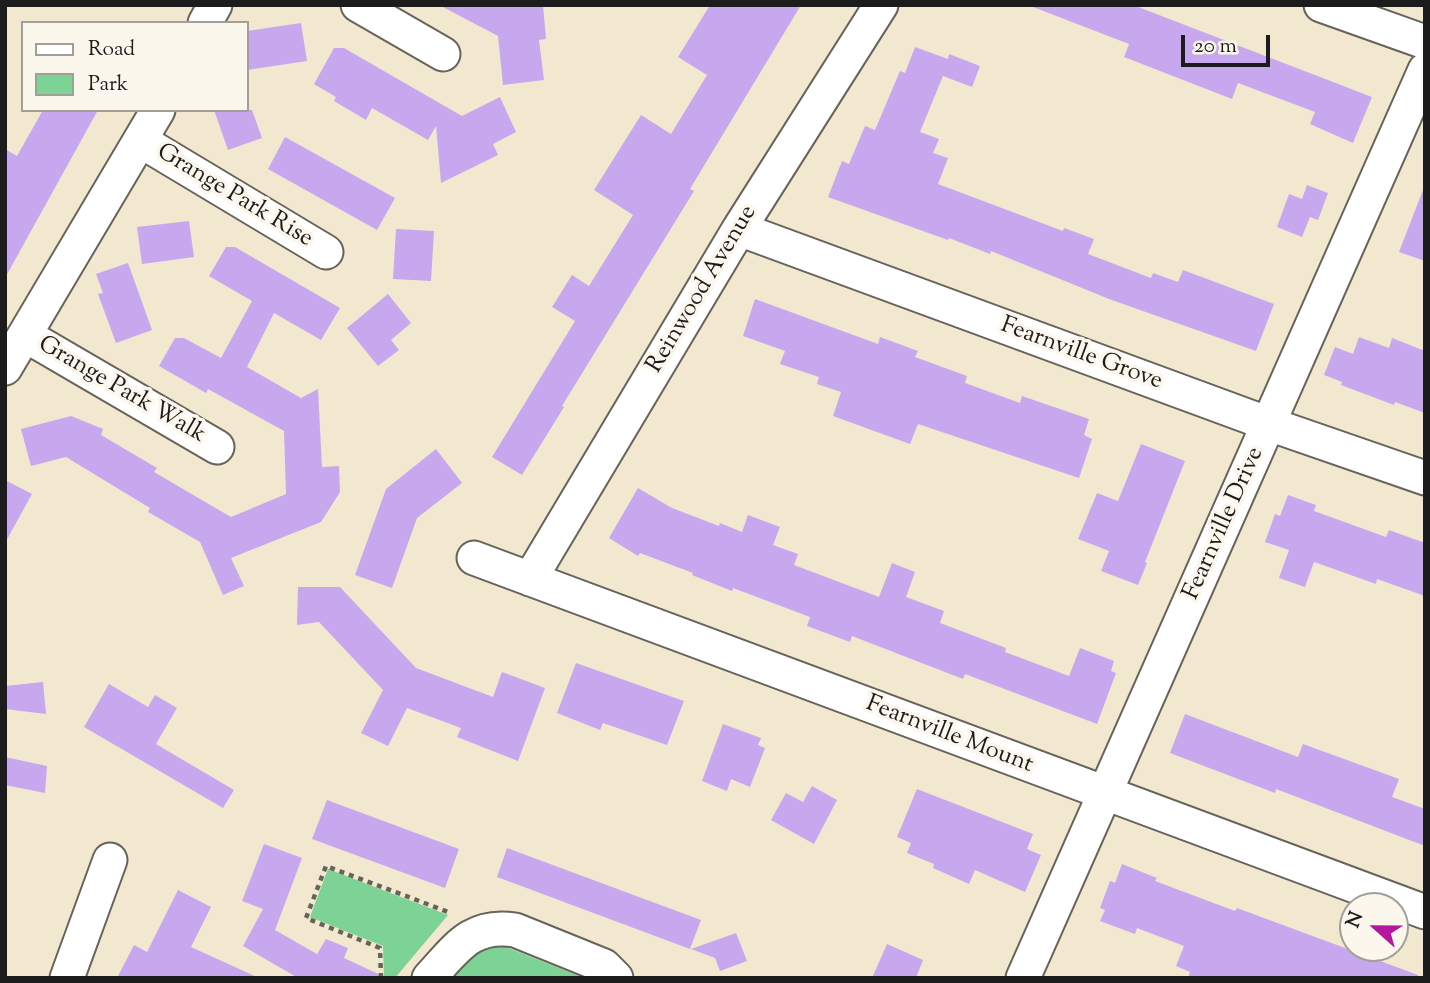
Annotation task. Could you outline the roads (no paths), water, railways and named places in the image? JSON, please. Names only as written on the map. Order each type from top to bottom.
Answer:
[{"type":"street","points":[[206,21],[215,5]]},
{"type":"street","points":[[358,5],[443,54]]},
{"type":"street","name":"Reinwood Avenue","points":[[530,579],[739,229],[881,5]]},
{"type":"street","points":[[1321,5],[1425,43]]},
{"type":"street","name":"Fearnville Drive","points":[[1023,978],[1425,70]]},
{"type":"street","points":[[5,369],[157,112]]},
{"type":"street","name":"Grange Park Rise","points":[[141,141],[327,252]]},
{"type":"street","name":"Fearnville Grove","points":[[739,229],[1269,424],[1425,478]]},
{"type":"street","name":"Grange Park Walk","points":[[24,335],[217,447]]},
{"type":"street","name":"Fearnville Mount","points":[[474,558],[1425,912]]},
{"type":"street","points":[[67,978],[110,860]]},
{"type":"street","points":[[429,978],[470,936],[499,928],[515,930],[604,966],[616,978]]}]
